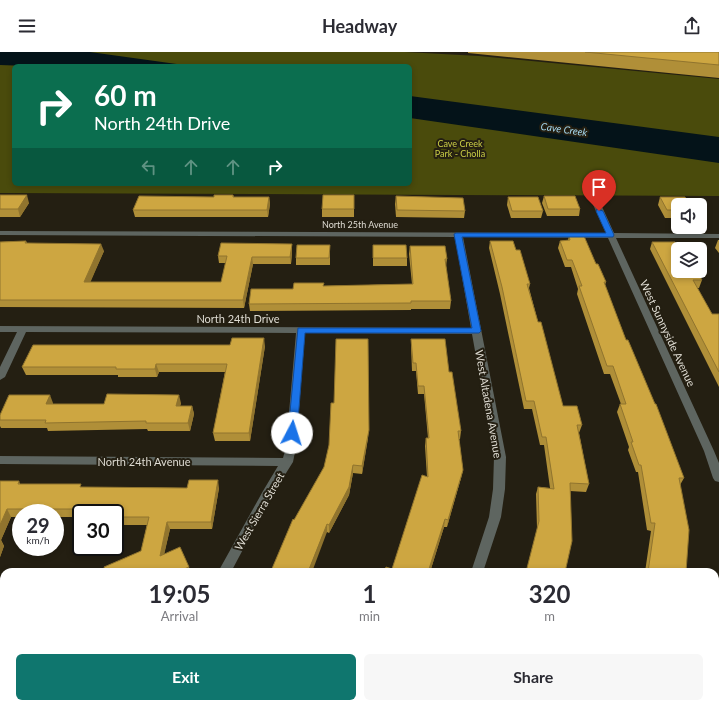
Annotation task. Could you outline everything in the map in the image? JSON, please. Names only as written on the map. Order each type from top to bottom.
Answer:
[{"type":"street","name":"West Sunnyside Avenue","points":[[594,198],[709,451],[719,478]]},
{"type":"street","name":"North 25th Avenue","points":[[0,233],[719,236]]},
{"type":"street","name":"West Altadena Avenue","points":[[458,234],[500,457],[499,488],[495,517],[478,568]]},
{"type":"street","name":"North 24th Drive","points":[[0,329],[476,331]]},
{"type":"street","points":[[0,377],[23,329]]},
{"type":"street","name":"West Sierra Street","points":[[226,568],[267,494],[287,462],[291,447],[301,330]]},
{"type":"street","name":"North 24th Avenue","points":[[0,460],[287,462]]},
{"type":"green space","name":"Cave Creek Park - Cholla","points":[[0,52],[405,52],[479,56],[719,79],[719,196],[0,193]]},
{"type":"water","points":[[0,52],[90,52],[177,64],[12,64],[12,65],[0,65]]},
{"type":"water","name":"Cave Creek","points":[[412,96],[719,137],[719,163],[412,118]]},
{"type":"building","points":[[585,52],[719,52],[719,65]]},
{"type":"building","points":[[0,195],[27,195],[18,209],[0,209]]},
{"type":"building","points":[[214,195],[233,195],[233,197],[269,197],[267,210],[133,210],[139,196],[214,197]]},
{"type":"building","points":[[323,195],[354,195],[354,209],[322,209]]},
{"type":"building","points":[[396,196],[463,198],[465,211],[397,210]]},
{"type":"building","points":[[544,196],[575,196],[580,209],[548,209]]},
{"type":"building","points":[[508,197],[538,197],[543,211],[512,211]]},
{"type":"building","points":[[660,197],[685,197],[671,198],[671,210],[667,210]]},
{"type":"building","points":[[569,236],[584,236],[596,264],[598,264],[606,282],[604,282],[626,340],[628,340],[656,404],[684,478],[679,478],[689,530],[686,568],[649,568],[655,523],[651,523],[641,465],[639,465],[631,442],[633,442],[620,404],[626,404],[613,366],[607,366],[579,286],[582,286],[572,260],[567,260],[560,241],[570,240]]},
{"type":"building","points":[[26,241],[25,243],[101,244],[84,282],[221,282],[227,256],[218,256],[221,243],[292,244],[290,257],[252,257],[243,300],[0,300],[0,242]]},
{"type":"building","points":[[490,241],[513,241],[516,250],[520,250],[530,284],[527,284],[538,322],[541,322],[563,406],[577,406],[582,425],[577,425],[589,484],[570,483],[572,541],[566,568],[527,568],[539,521],[538,487],[554,489],[546,437],[542,437],[534,401],[526,401],[502,287]]},
{"type":"building","points":[[652,242],[671,242],[671,278],[701,278],[702,280],[693,280],[712,314],[719,314],[719,372]]},
{"type":"building","points":[[297,245],[330,245],[329,258],[296,258]]},
{"type":"building","points":[[373,245],[406,245],[407,258],[373,258]]},
{"type":"building","points":[[410,246],[445,246],[447,259],[445,259],[451,301],[411,301],[411,303],[249,304],[251,289],[293,289],[294,283],[324,283],[323,286],[413,284]]},
{"type":"building","points":[[232,338],[264,338],[249,433],[213,433],[227,364],[156,364],[155,369],[116,369],[116,367],[22,367],[33,345],[230,345]]},
{"type":"building","points":[[336,339],[368,339],[369,430],[362,466],[353,465],[349,487],[329,525],[327,524],[310,568],[272,568],[293,519],[294,520],[324,467],[329,445],[331,403],[334,403]]},
{"type":"building","points":[[411,339],[445,339],[449,372],[452,372],[461,431],[458,431],[463,470],[448,520],[445,519],[429,568],[392,568],[422,475],[428,477],[426,438],[429,438],[424,386],[418,386],[416,363],[413,363]]},
{"type":"building","points":[[107,394],[179,395],[176,406],[192,406],[188,423],[146,423],[146,421],[45,423],[46,420],[0,420],[0,415],[9,395],[50,395],[46,404],[104,404]]},
{"type":"building","points":[[189,480],[218,480],[211,522],[167,522],[160,556],[180,547],[189,567],[187,568],[104,568],[141,551],[149,517],[124,517],[124,504],[72,504],[72,509],[64,509],[64,504],[12,504],[12,509],[7,509],[0,525],[0,481],[19,481],[18,484],[81,484],[80,487],[187,488]]},
{"type":"route","points":[[292,433],[301,330],[476,331],[458,234],[610,235],[599,211]]}]
